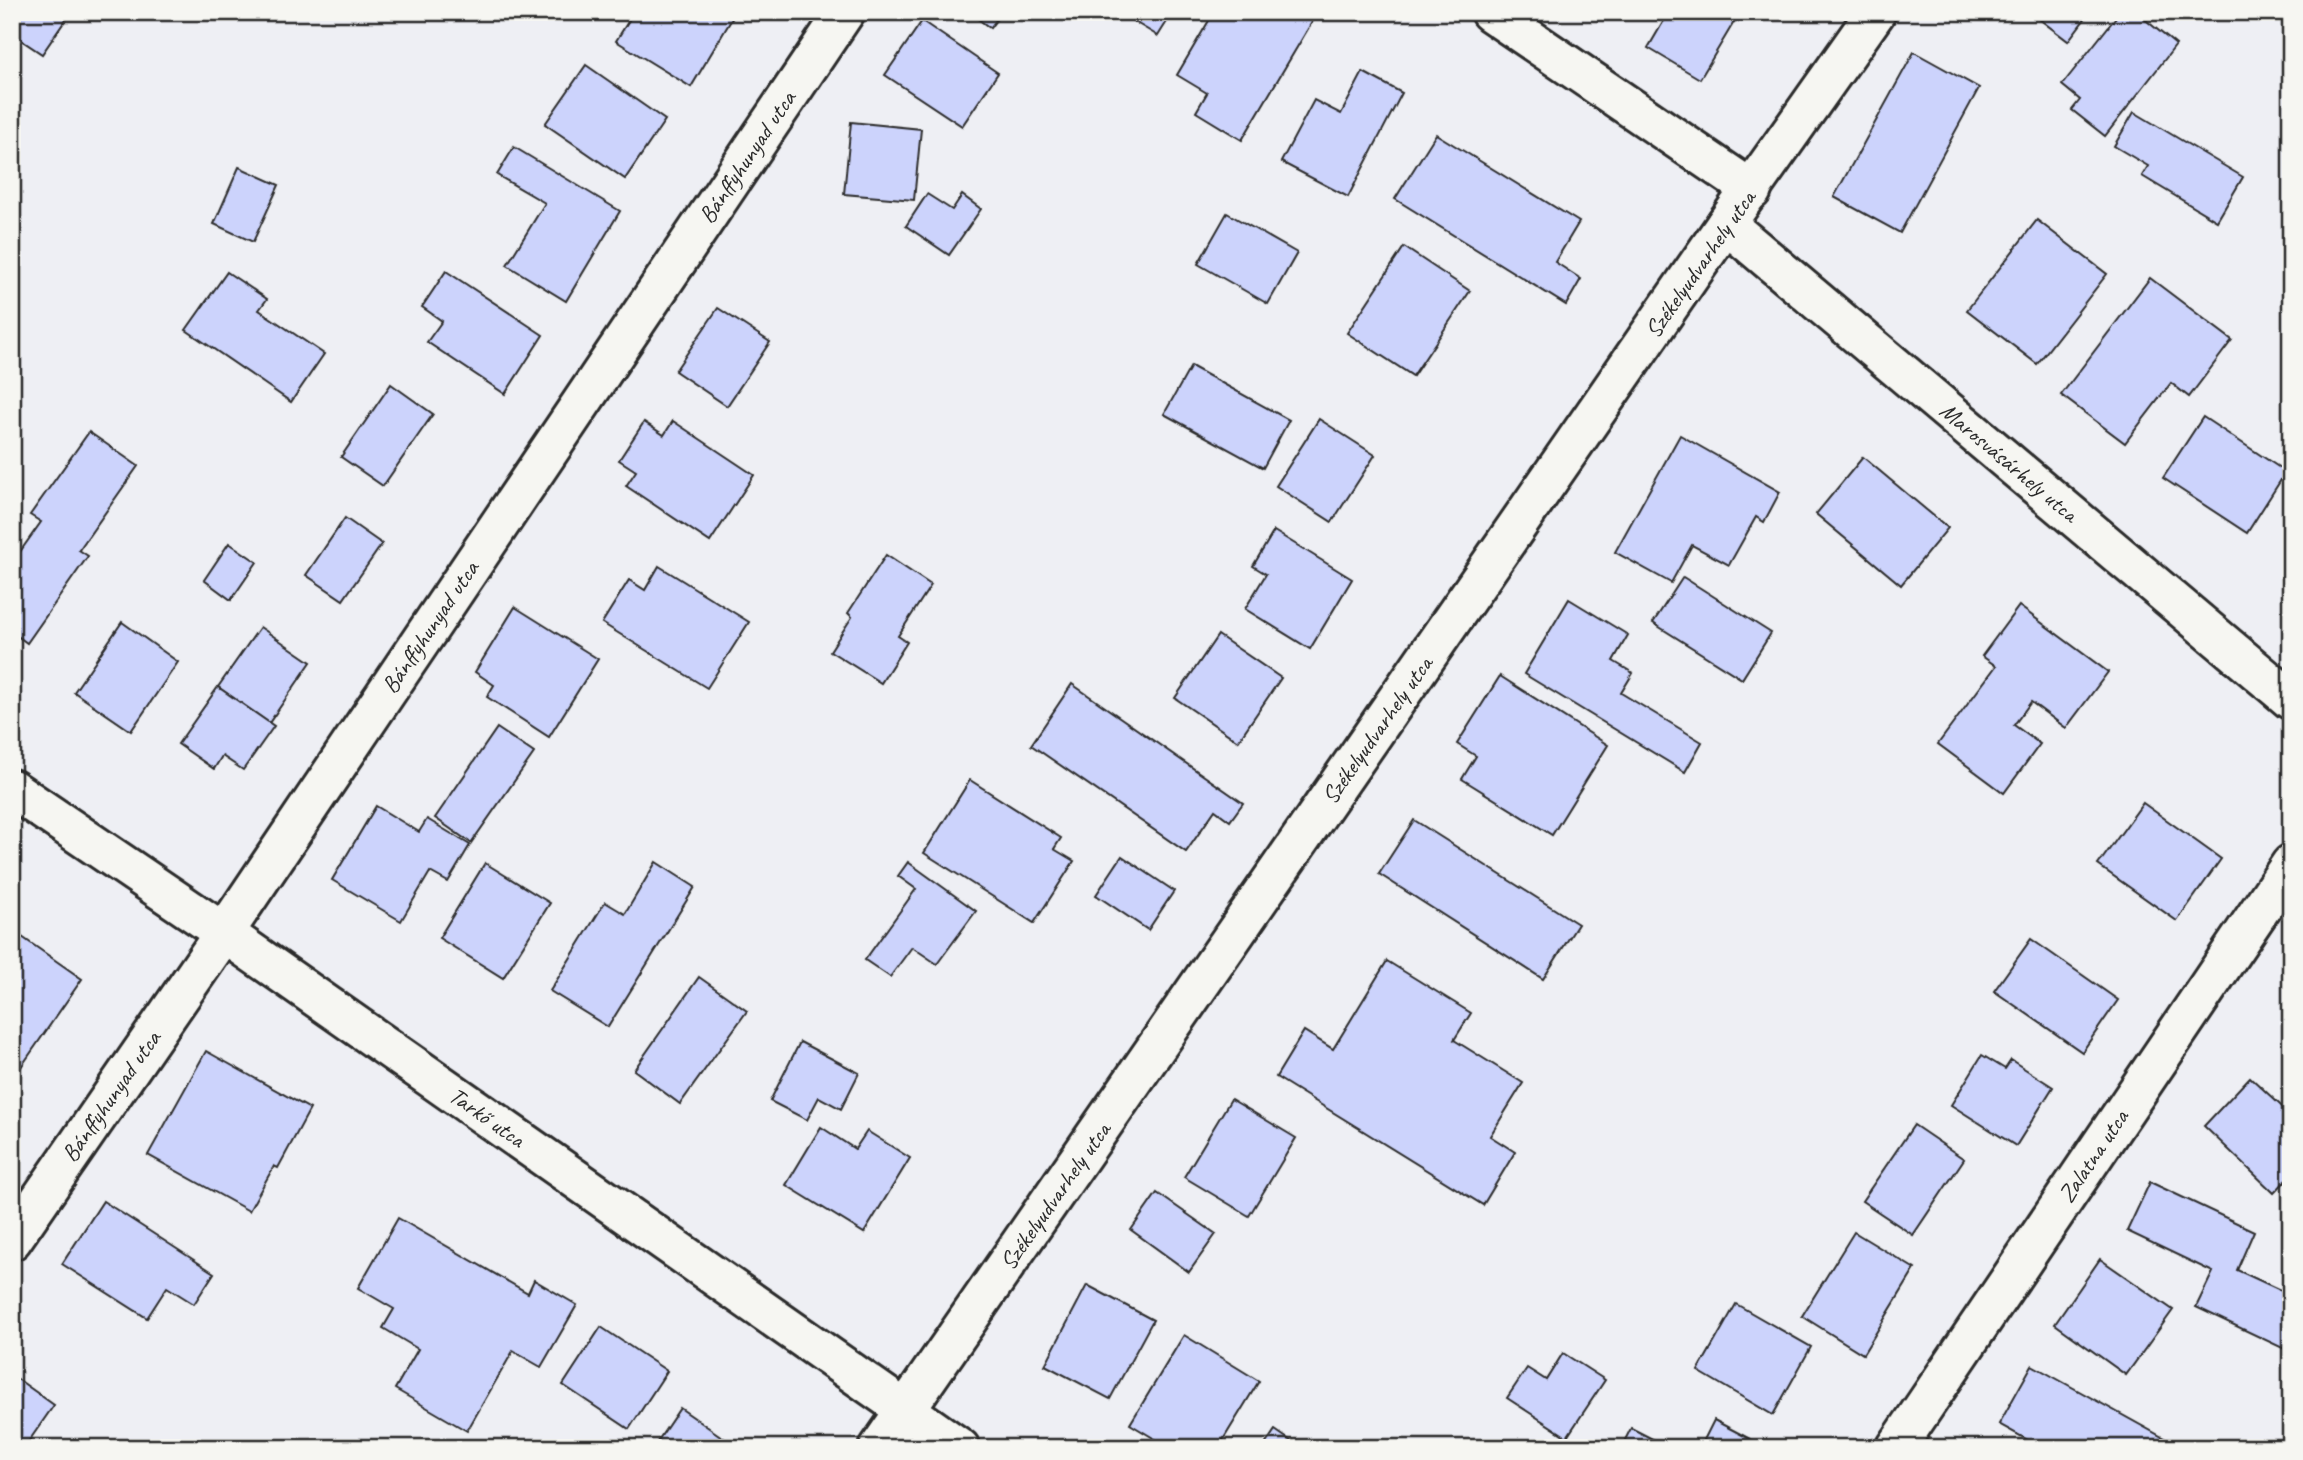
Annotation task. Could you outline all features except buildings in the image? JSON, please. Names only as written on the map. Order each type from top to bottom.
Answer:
[{"type":"street","name":"Bánffyhunyad utca","points":[[12,1240],[224,933],[845,12]]},
{"type":"street","points":[[1490,12],[1752,190]]},
{"type":"street","name":"Székelyudvarhely utca","points":[[879,1448],[1726,224],[1876,12]]},
{"type":"street","name":"Marosvásárhely utca","points":[[1726,224],[2291,700]]},
{"type":"street","name":"Tarkő utca","points":[[12,789],[224,933],[960,1448]]},
{"type":"street","name":"Zalatna utca","points":[[1896,1448],[2291,864]]}]
